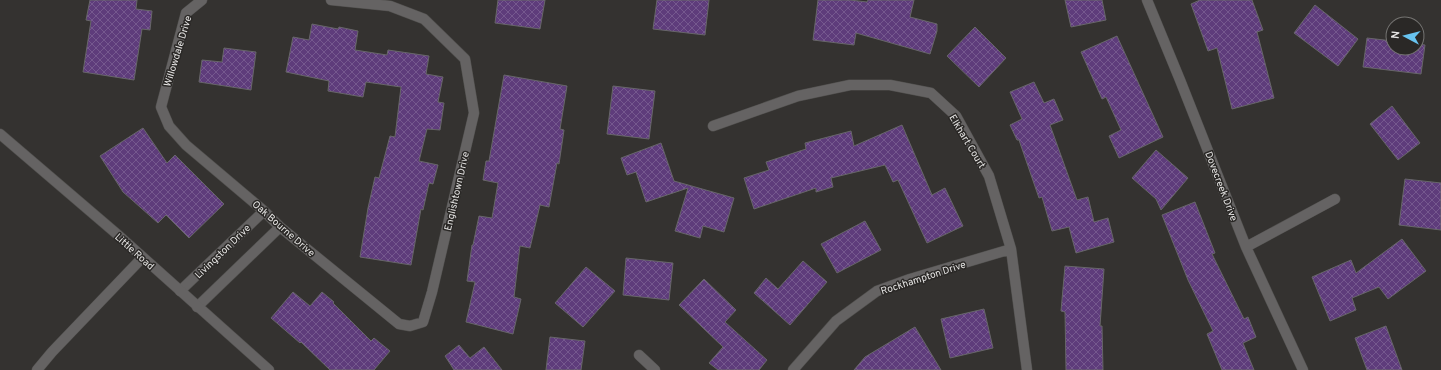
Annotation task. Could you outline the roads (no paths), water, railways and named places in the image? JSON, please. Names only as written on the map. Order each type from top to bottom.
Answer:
[{"type":"street","name":"Willowdale Drive","points":[[161,106],[186,13],[202,0]]},
{"type":"street","name":"Englishtown Drive","points":[[332,0],[390,6],[424,19],[465,59],[474,113],[432,292],[423,322]]},
{"type":"street","name":"Dovecreek Drive","points":[[1147,0],[1246,247],[1304,370]]},
{"type":"street","name":"Elkhart Court","points":[[713,126],[798,96],[850,85],[890,85],[931,93],[956,116],[989,176],[1011,249],[1027,370]]},
{"type":"street","name":"Oak Bourne Drive","points":[[161,106],[169,126],[186,145],[264,211],[280,227],[399,324],[410,326],[423,322]]},
{"type":"street","name":"Little Road","points":[[0,134],[269,370]]},
{"type":"street","points":[[1246,247],[1335,199]]},
{"type":"street","name":"Livingston Drive","points":[[180,291],[264,211]]},
{"type":"street","points":[[197,307],[280,227]]},
{"type":"street","name":"Rockhampton Drive","points":[[793,370],[836,321],[877,291],[910,279],[1011,249]]},
{"type":"street","points":[[37,370],[52,352],[142,258]]},
{"type":"street","points":[[639,355],[655,370]]}]
